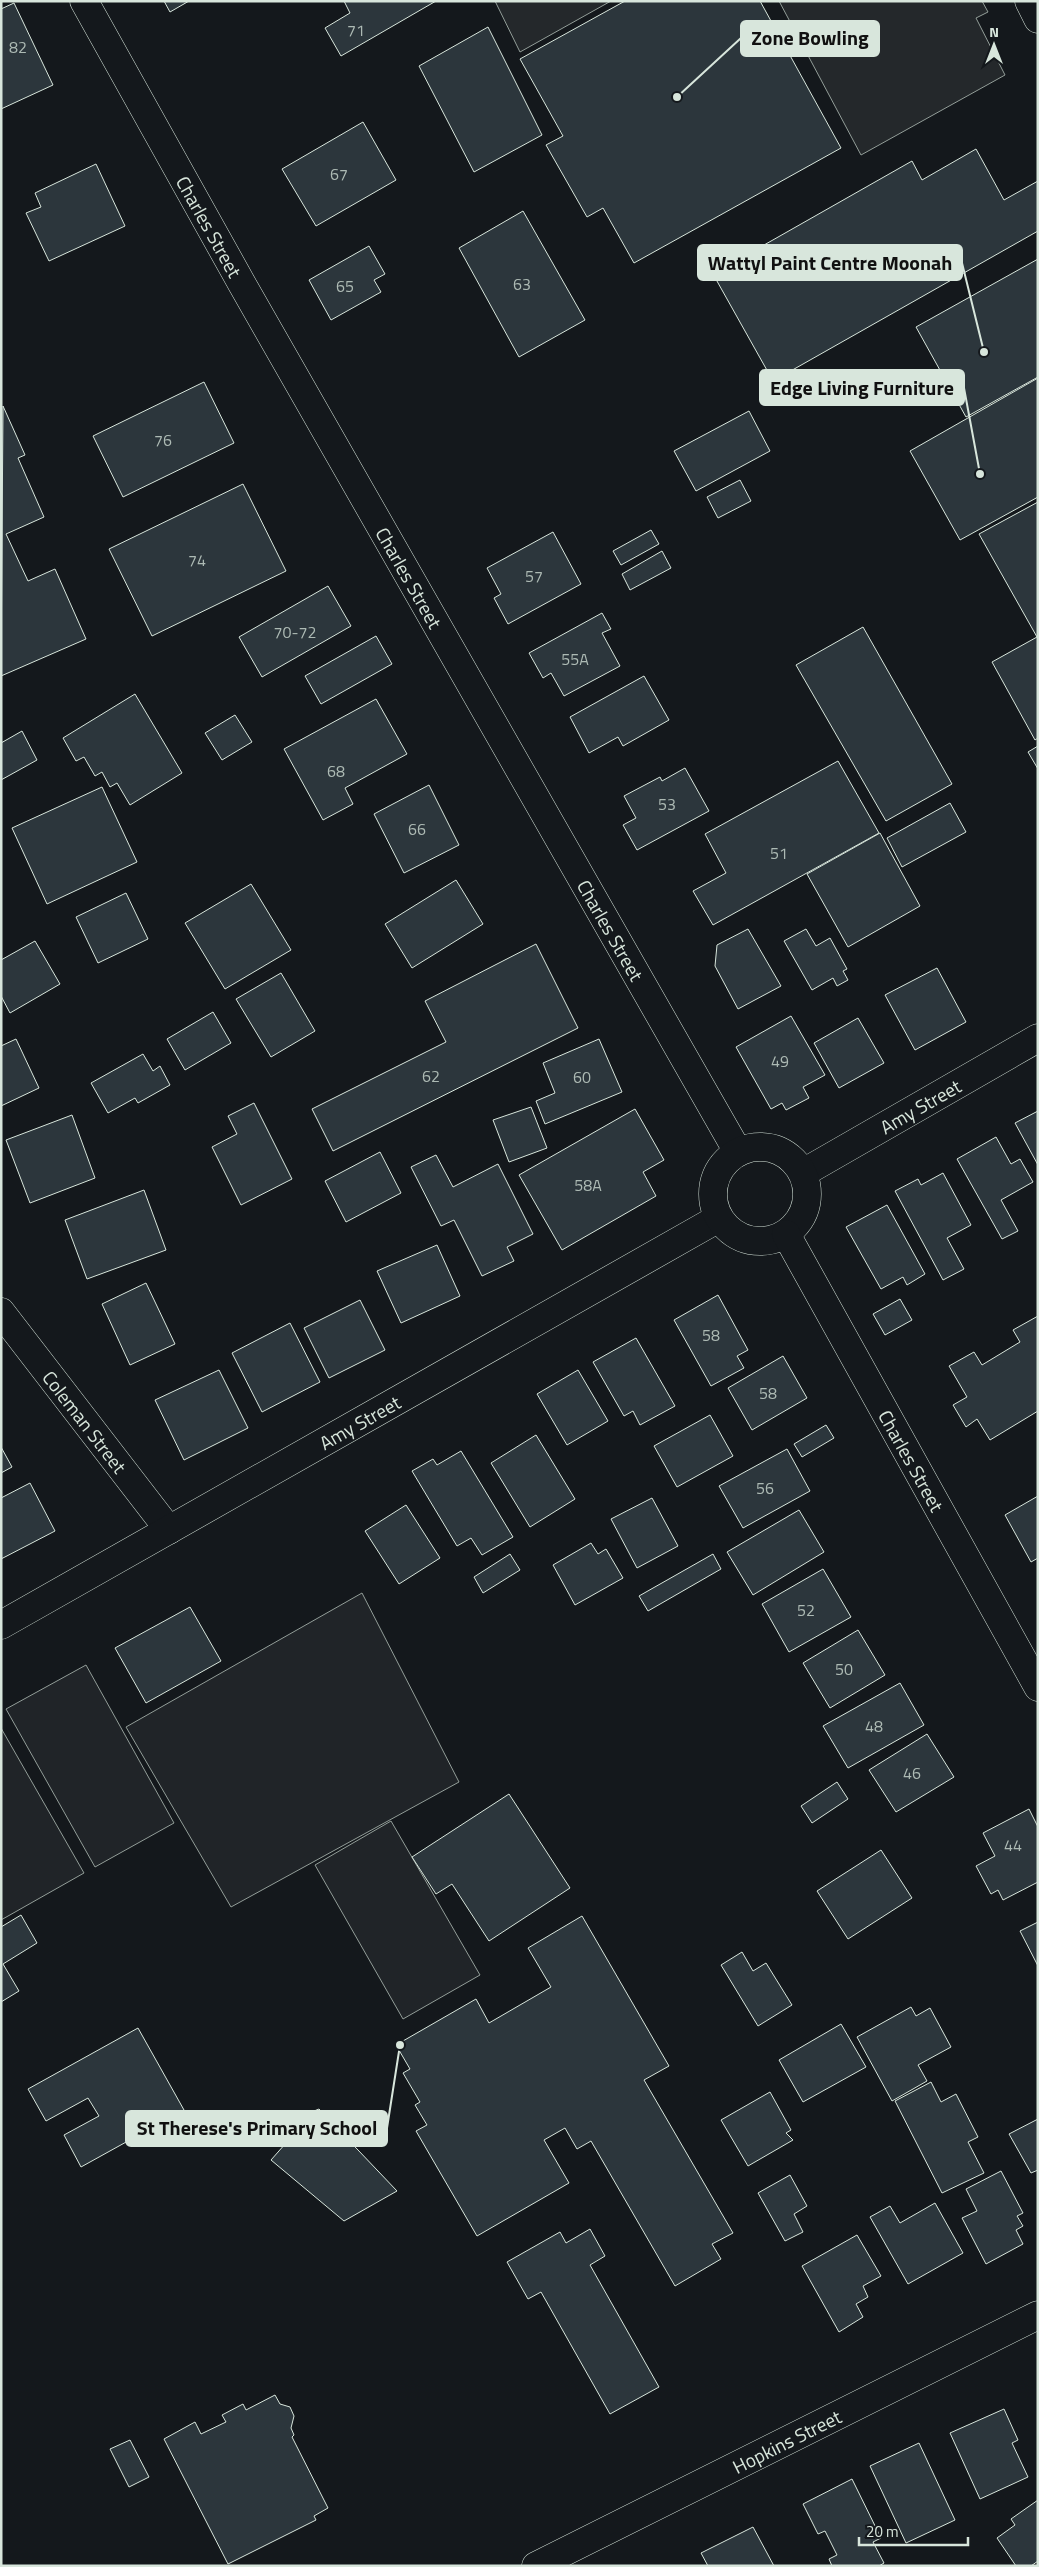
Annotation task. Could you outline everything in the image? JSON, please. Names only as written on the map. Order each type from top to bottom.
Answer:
[{"type":"street","name":"Charles Street","points":[[84,1],[247,292],[738,1152]]},
{"type":"street","points":[[1029,1],[1038,19]]},
{"type":"street","name":"Amy Street","points":[[802,1173],[1038,1038]]},
{"type":"street","points":[[752,1148],[767,1148],[781,1152],[794,1161],[802,1173],[807,1185],[807,1200],[804,1213],[796,1225],[786,1234],[772,1240],[749,1240],[729,1230],[719,1218],[714,1204],[713,1188],[718,1174],[726,1161],[738,1152],[752,1148]]},
{"type":"street","name":"Amy Street","points":[[1,1625],[719,1218]]},
{"type":"street","name":"Charles Street","points":[[786,1234],[1038,1687]]},
{"type":"street","name":"Coleman Street","points":[[1,1312],[168,1530]]},
{"type":"street","name":"Hopkins Street","points":[[551,2562],[1038,2316]]},
{"type":"shaded area","points":[[495,1],[611,1],[520,52]]},
{"type":"shaded area","points":[[779,1],[982,1],[988,12],[976,18],[1005,75],[861,155]]},
{"type":"shaded area","points":[[362,1593],[459,1782],[231,1907],[126,1727]]},
{"type":"shaded area","points":[[86,1665],[174,1823],[95,1867],[6,1709]]},
{"type":"shaded area","points":[[1,1728],[84,1873],[1,1920]]},
{"type":"shaded area","points":[[391,1821],[480,1975],[403,2019],[315,1865]]},
{"type":"building","points":[[164,1],[189,1],[170,12]]},
{"type":"building","points":[[344,1],[436,1],[341,56],[325,28],[350,13]]},
{"type":"building","points":[[625,1],[760,1],[841,148],[634,263],[603,208],[587,217],[546,145],[563,136],[520,59]]},
{"type":"building","points":[[14,3],[53,85],[1,109],[1,9]]},
{"type":"building","points":[[488,27],[542,135],[474,172],[419,66]]},
{"type":"building","points":[[363,122],[396,180],[316,226],[282,169]]},
{"type":"building","points":[[976,149],[1004,200],[1038,181],[1038,231],[773,381],[713,274],[912,161],[922,180]]},
{"type":"building","points":[[96,164],[125,226],[49,261],[26,213],[41,207],[35,193]]},
{"type":"building","points":[[523,211],[585,320],[519,357],[459,248]]},
{"type":"building","points":[[369,246],[385,274],[374,280],[381,292],[331,320],[309,280]]},
{"type":"building","points":[[1038,259],[1038,377],[966,417],[916,327]]},
{"type":"building","points":[[1038,378],[1038,497],[960,540],[910,451]]},
{"type":"building","points":[[204,382],[234,443],[123,497],[93,436]]},
{"type":"building","points":[[3,406],[25,455],[18,458],[44,517],[6,534],[28,581],[55,569],[86,639],[1,676]]},
{"type":"building","points":[[749,411],[770,451],[696,491],[674,451]]},
{"type":"building","points":[[740,480],[751,501],[718,518],[707,497]]},
{"type":"building","points":[[243,484],[286,571],[152,636],[109,549]]},
{"type":"building","points":[[1038,502],[1038,738],[1035,740],[992,662],[1037,637],[979,534]]},
{"type":"building","points":[[651,530],[659,544],[621,565],[613,551]]},
{"type":"building","points":[[553,532],[581,584],[508,624],[494,598],[501,594],[487,568]]},
{"type":"building","points":[[662,551],[671,568],[630,590],[622,574]]},
{"type":"building","points":[[328,586],[351,626],[262,677],[239,637]]},
{"type":"building","points":[[602,613],[611,629],[602,633],[620,666],[564,696],[551,673],[543,678],[529,653]]},
{"type":"building","points":[[863,627],[952,784],[886,821],[796,665]]},
{"type":"building","points":[[376,636],[392,664],[321,704],[305,676]]},
{"type":"building","points":[[644,676],[669,720],[623,746],[618,737],[589,753],[570,717]]},
{"type":"building","points":[[135,694],[182,773],[130,805],[117,783],[110,787],[102,772],[95,776],[84,757],[76,761],[63,738]]},
{"type":"building","points":[[376,699],[407,754],[345,788],[353,804],[323,820],[284,749]]},
{"type":"building","points":[[235,715],[252,742],[222,760],[205,733]]},
{"type":"building","points":[[22,731],[37,760],[1,780],[1,743]]},
{"type":"building","points":[[1038,746],[1038,769],[1028,752]]},
{"type":"building","points":[[838,761],[879,833],[713,925],[693,891],[726,873],[705,834]]},
{"type":"building","points":[[685,768],[709,811],[637,850],[623,825],[636,818],[624,796],[660,777],[662,781]]},
{"type":"building","points":[[429,785],[459,845],[404,873],[374,814]]},
{"type":"building","points":[[102,787],[137,862],[47,904],[12,828]]},
{"type":"building","points":[[950,803],[966,832],[902,867],[887,838]]},
{"type":"building","points":[[880,833],[920,906],[848,947],[807,874]]},
{"type":"building","points":[[456,880],[483,924],[412,968],[385,924]]},
{"type":"building","points":[[251,884],[291,950],[225,989],[185,923]]},
{"type":"building","points":[[126,893],[148,939],[98,963],[76,917]]},
{"type":"building","points":[[748,929],[781,986],[738,1009],[715,966],[717,945]]},
{"type":"building","points":[[806,929],[816,946],[830,938],[847,969],[843,971],[848,980],[837,986],[833,978],[812,990],[784,941]]},
{"type":"building","points":[[35,941],[60,984],[10,1013],[1,996],[1,960]]},
{"type":"building","points":[[536,944],[578,1028],[333,1151],[312,1109],[446,1042],[425,1001]]},
{"type":"building","points":[[937,968],[966,1022],[915,1050],[885,995]]},
{"type":"building","points":[[281,973],[315,1031],[271,1057],[236,999]]},
{"type":"building","points":[[213,1012],[231,1043],[185,1070],[167,1039]]},
{"type":"building","points":[[791,1016],[825,1075],[803,1087],[809,1098],[786,1110],[782,1103],[771,1109],[736,1047]]},
{"type":"building","points":[[858,1018],[884,1063],[839,1088],[814,1043]]},
{"type":"building","points":[[16,1039],[39,1088],[1,1106],[1,1046]]},
{"type":"building","points":[[599,1039],[622,1092],[545,1124],[536,1101],[555,1093],[543,1063]]},
{"type":"building","points":[[143,1054],[153,1071],[160,1066],[170,1085],[138,1103],[135,1098],[108,1113],[91,1083]]},
{"type":"building","points":[[254,1103],[292,1179],[241,1205],[212,1147],[237,1134],[228,1116]]},
{"type":"building","points":[[531,1107],[547,1148],[509,1162],[493,1120]]},
{"type":"building","points":[[635,1109],[664,1160],[643,1172],[656,1196],[562,1250],[519,1175]]},
{"type":"building","points":[[1038,1111],[1038,1165],[1015,1123]]},
{"type":"building","points":[[72,1115],[95,1178],[30,1203],[6,1140]]},
{"type":"building","points":[[996,1137],[1011,1164],[1020,1159],[1033,1182],[1001,1200],[1018,1231],[1002,1239],[957,1159]]},
{"type":"building","points":[[380,1152],[401,1193],[346,1222],[325,1181]]},
{"type":"building","points":[[436,1155],[453,1187],[498,1164],[533,1234],[507,1247],[514,1261],[482,1276],[454,1220],[441,1226],[411,1167]]},
{"type":"building","points":[[943,1173],[971,1225],[947,1238],[964,1269],[943,1280],[895,1191],[918,1179],[921,1185]]},
{"type":"building","points":[[144,1190],[166,1250],[87,1279],[65,1220]]},
{"type":"building","points":[[887,1205],[925,1274],[907,1285],[903,1277],[881,1289],[846,1227]]},
{"type":"building","points":[[437,1245],[460,1296],[401,1323],[377,1271]]},
{"type":"building","points":[[146,1283],[175,1344],[130,1365],[102,1304]]},
{"type":"building","points":[[718,1295],[748,1350],[737,1356],[744,1368],[711,1386],[674,1320]]},
{"type":"building","points":[[900,1299],[912,1320],[885,1335],[873,1314]]},
{"type":"building","points":[[360,1300],[385,1350],[329,1378],[304,1328]]},
{"type":"building","points":[[1038,1316],[1038,1411],[990,1440],[977,1419],[966,1427],[953,1405],[967,1397],[949,1366],[974,1352],[982,1365],[1020,1342],[1013,1330]]},
{"type":"building","points":[[290,1323],[320,1382],[262,1412],[232,1353]]},
{"type":"building","points":[[636,1338],[675,1406],[640,1425],[633,1411],[624,1416],[593,1362]]},
{"type":"building","points":[[783,1356],[807,1398],[752,1430],[728,1388]]},
{"type":"building","points":[[219,1370],[248,1428],[184,1460],[155,1400]]},
{"type":"building","points":[[578,1370],[608,1421],[567,1445],[537,1394]]},
{"type":"building","points":[[710,1415],[733,1456],[677,1487],[654,1446]]},
{"type":"building","points":[[826,1425],[834,1438],[802,1457],[794,1444]]},
{"type":"building","points":[[536,1435],[575,1499],[530,1527],[491,1463]]},
{"type":"building","points":[[1,1447],[12,1467],[1,1473]]},
{"type":"building","points":[[787,1449],[810,1491],[743,1528],[719,1486]]},
{"type":"building","points":[[461,1451],[513,1537],[482,1555],[471,1538],[457,1546],[412,1471],[433,1459],[437,1465]]},
{"type":"building","points":[[30,1483],[55,1531],[1,1559],[1,1498]]},
{"type":"building","points":[[1038,1496],[1038,1558],[1031,1562],[1005,1515]]},
{"type":"building","points":[[652,1498],[678,1546],[637,1568],[611,1519]]},
{"type":"building","points":[[406,1505],[440,1558],[399,1584],[365,1531]]},
{"type":"building","points":[[799,1510],[824,1552],[753,1595],[727,1552]]},
{"type":"building","points":[[591,1543],[598,1554],[606,1549],[623,1578],[575,1605],[553,1565]]},
{"type":"building","points":[[510,1554],[520,1570],[483,1593],[474,1577]]},
{"type":"building","points":[[713,1554],[721,1569],[648,1611],[639,1596]]},
{"type":"building","points":[[823,1569],[851,1617],[789,1652],[762,1604]]},
{"type":"building","points":[[190,1607],[221,1661],[146,1703],[115,1648]]},
{"type":"building","points":[[858,1630],[885,1675],[830,1708],[803,1663]]},
{"type":"building","points":[[900,1683],[924,1725],[848,1768],[823,1726]]},
{"type":"building","points":[[927,1734],[954,1777],[896,1812],[869,1770]]},
{"type":"building","points":[[837,1782],[848,1799],[812,1823],[801,1806]]},
{"type":"building","points":[[509,1794],[570,1888],[489,1941],[452,1884],[436,1894],[412,1857]]},
{"type":"building","points":[[1029,1809],[1038,1827],[1038,1882],[1003,1900],[998,1890],[991,1894],[976,1866],[995,1856],[983,1833]]},
{"type":"building","points":[[881,1850],[912,1898],[848,1939],[817,1891]]},
{"type":"building","points":[[21,1915],[37,1943],[3,1964],[19,1991],[1,2002],[1,1927]]},
{"type":"building","points":[[582,1916],[669,2066],[644,2080],[733,2233],[712,2244],[721,2259],[675,2286],[591,2141],[577,2149],[565,2128],[544,2140],[569,2183],[477,2236],[416,2131],[427,2125],[415,2105],[420,2102],[403,2073],[410,2069],[396,2045],[476,1999],[489,2023],[551,1987],[528,1948]]},
{"type":"building","points":[[1038,1922],[1038,1966],[1020,1931]]},
{"type":"building","points":[[742,1952],[753,1971],[766,1963],[792,2005],[758,2026],[721,1965]]},
{"type":"building","points":[[911,2007],[916,2016],[930,2008],[951,2047],[918,2065],[927,2081],[892,2101],[857,2037]]},
{"type":"building","points":[[841,2024],[866,2067],[803,2102],[779,2060]]},
{"type":"building","points":[[138,2028],[184,2110],[81,2167],[64,2135],[99,2116],[88,2098],[46,2121],[28,2089]]},
{"type":"building","points":[[931,2082],[941,2102],[956,2094],[978,2137],[968,2142],[984,2173],[942,2193],[895,2101]]},
{"type":"building","points":[[770,2092],[791,2130],[786,2133],[793,2140],[748,2166],[721,2120]]},
{"type":"building","points":[[319,2109],[397,2191],[344,2221],[271,2160],[286,2143],[279,2125]]},
{"type":"building","points":[[1038,2119],[1038,2170],[1031,2173],[1009,2134]]},
{"type":"building","points":[[1001,2171],[1023,2213],[1017,2216],[1023,2226],[1016,2230],[1023,2244],[986,2264],[962,2218],[977,2211],[966,2189]]},
{"type":"building","points":[[790,2175],[807,2206],[794,2214],[803,2232],[785,2241],[758,2193]]},
{"type":"building","points":[[935,2203],[963,2253],[908,2284],[870,2217],[890,2206],[900,2223]]},
{"type":"building","points":[[590,2229],[605,2256],[590,2265],[659,2387],[610,2414],[541,2292],[528,2299],[507,2262],[560,2232],[566,2243]]},
{"type":"building","points":[[857,2235],[881,2276],[863,2286],[868,2297],[856,2304],[863,2317],[839,2332],[802,2266]]},
{"type":"building","points":[[275,2395],[280,2404],[290,2407],[294,2416],[291,2428],[294,2435],[292,2437],[328,2508],[314,2516],[316,2520],[228,2564],[164,2439],[195,2422],[201,2434],[226,2422],[222,2415],[243,2404],[246,2410]]},
{"type":"building","points":[[1004,2409],[1018,2440],[1012,2443],[1028,2477],[980,2499],[950,2433]]},
{"type":"building","points":[[130,2440],[149,2477],[129,2487],[110,2449]]},
{"type":"building","points":[[919,2443],[955,2520],[906,2543],[870,2466]]},
{"type":"building","points":[[852,2479],[881,2538],[873,2542],[884,2563],[879,2566],[832,2566],[829,2559],[837,2555],[825,2531],[818,2534],[803,2504]]},
{"type":"building","points":[[1038,2500],[1038,2561],[1031,2566],[1016,2566],[997,2538],[1015,2525],[1011,2519]]},
{"type":"building","points":[[753,2527],[774,2566],[708,2566],[701,2553]]},
{"type":"place","name":"Zone Bowling","points":[[677,97]]},
{"type":"place","name":"Wattyl Paint Centre Moonah","points":[[984,352]]},
{"type":"place","name":"Edge Living Furniture","points":[[980,474]]},
{"type":"place","name":"St Therese's Primary School","points":[[400,2045]]}]
